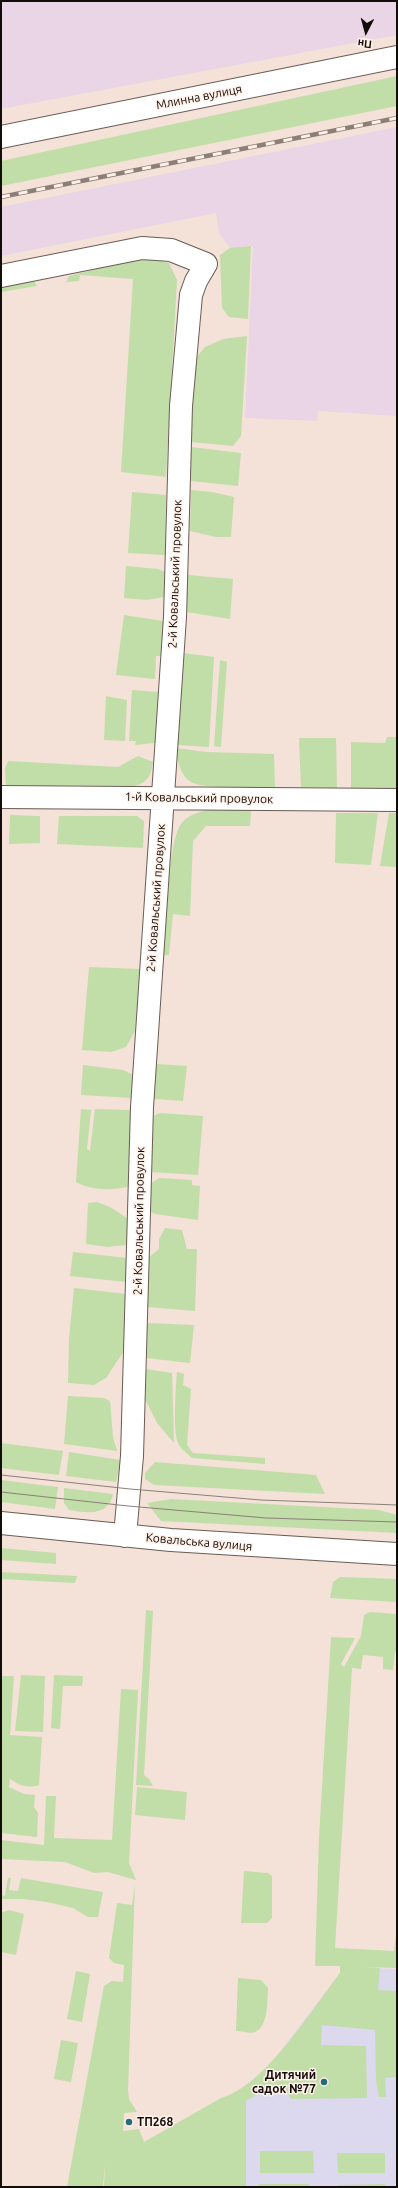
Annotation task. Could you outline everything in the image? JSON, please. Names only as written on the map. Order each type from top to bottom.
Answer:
[{"type":"street","name":"Млинна вулиця","points":[[1,137],[397,57]]},
{"type":"street","name":"2-й Ковальський провулок","points":[[1,276],[142,248],[171,250],[206,264],[196,281],[191,295],[185,347],[178,486],[175,612],[142,1107],[132,1456],[125,1536]]},
{"type":"street","name":"1-й Ковальський провулок","points":[[1,797],[397,800]]},
{"type":"street","name":"Ковальська вулиця","points":[[1,1523],[125,1536],[264,1548],[397,1554]]},
{"type":"shaded area","points":[[1,1],[397,1],[397,35],[1,109]]},
{"type":"shaded area","points":[[397,127],[397,416],[318,411],[317,421],[245,418],[253,246],[230,248],[219,233],[216,213],[1,256],[1,207]]},
{"type":"shaded area","name":"Дитячий садок №77","points":[[341,1967],[397,1969],[397,2187],[104,2187],[221,2098],[235,2094],[267,2069],[340,1973]]},
{"type":"green space","points":[[397,76],[397,106],[1,186],[1,161]]},
{"type":"green space","points":[[251,246],[248,319],[229,317],[222,308],[220,255],[230,248]]},
{"type":"green space","points":[[149,258],[169,263],[177,280],[166,477],[121,472],[133,279],[80,275],[79,281],[66,282],[69,276],[124,262]]},
{"type":"green space","points":[[34,281],[37,286],[1,292],[1,286]]},
{"type":"green space","points":[[247,336],[241,436],[233,446],[191,442],[194,360],[205,347],[223,339]]},
{"type":"green space","points":[[191,447],[241,453],[238,486],[191,481]]},
{"type":"green space","points":[[191,490],[212,492],[234,497],[231,537],[216,537],[190,531]]},
{"type":"green space","points":[[132,492],[166,495],[165,555],[128,553]]},
{"type":"green space","points":[[126,566],[158,569],[165,572],[164,597],[147,600],[124,598]]},
{"type":"green space","points":[[188,575],[233,579],[230,619],[186,612]]},
{"type":"green space","points":[[124,615],[163,621],[161,656],[156,656],[155,679],[116,675]]},
{"type":"green space","points":[[183,653],[214,657],[209,747],[177,745]]},
{"type":"green space","points":[[220,660],[227,662],[221,747],[214,746]]},
{"type":"green space","points":[[132,690],[158,692],[155,743],[135,745],[136,741],[129,741]]},
{"type":"green space","points":[[106,696],[127,700],[125,741],[104,740]]},
{"type":"green space","points":[[387,737],[397,737],[397,788],[351,788],[351,742],[385,743]]},
{"type":"green space","points":[[299,738],[336,738],[337,788],[301,787]]},
{"type":"green space","points":[[176,748],[207,752],[274,754],[275,787],[224,787],[196,784],[187,779],[183,774],[177,759]]},
{"type":"green space","points":[[138,756],[153,762],[148,778],[139,785],[6,785],[5,768],[8,761],[118,767]]},
{"type":"green space","points":[[207,810],[251,810],[250,826],[206,826],[193,841],[190,916],[173,914],[169,955],[163,955],[170,866],[177,833],[181,824],[186,818]]},
{"type":"green space","points":[[336,813],[378,813],[371,865],[335,863]]},
{"type":"green space","points":[[389,813],[397,813],[397,867],[380,866]]},
{"type":"green space","points":[[10,815],[40,816],[40,843],[9,844]]},
{"type":"green space","points":[[59,816],[137,816],[144,821],[143,848],[57,844]]},
{"type":"green space","points":[[89,967],[140,969],[135,1031],[126,1047],[111,1052],[82,1050]]},
{"type":"green space","points":[[156,1064],[187,1066],[183,1101],[154,1099]]},
{"type":"green space","points":[[83,1065],[123,1070],[133,1075],[132,1098],[81,1095]]},
{"type":"green space","points":[[81,1109],[91,1110],[87,1149],[90,1151],[95,1109],[131,1110],[128,1187],[102,1189],[88,1187],[76,1182]]},
{"type":"green space","points":[[160,1113],[203,1116],[198,1175],[151,1172],[153,1116]]},
{"type":"green space","points":[[159,1178],[192,1180],[192,1185],[200,1186],[198,1220],[155,1214],[149,1211],[150,1184]]},
{"type":"green space","points":[[97,1202],[110,1207],[127,1218],[127,1245],[107,1247],[86,1244],[88,1203]]},
{"type":"green space","points":[[165,1228],[182,1230],[187,1249],[197,1249],[195,1311],[147,1307],[148,1258],[159,1249],[159,1239]]},
{"type":"green space","points":[[73,1252],[127,1258],[126,1282],[70,1276]]},
{"type":"green space","points":[[74,1288],[126,1294],[124,1351],[106,1378],[94,1385],[68,1383],[69,1339]]},
{"type":"green space","points":[[147,1323],[194,1325],[190,1363],[146,1358]]},
{"type":"green space","points":[[146,1369],[172,1373],[174,1443],[157,1423],[145,1399]]},
{"type":"green space","points":[[177,1372],[184,1374],[183,1385],[191,1389],[187,1445],[193,1453],[265,1458],[265,1464],[192,1458],[182,1449],[177,1439],[176,1431],[175,1410]]},
{"type":"green space","points":[[68,1396],[104,1398],[110,1401],[113,1437],[117,1451],[64,1444]]},
{"type":"green space","points":[[1,1443],[63,1451],[59,1475],[1,1468]]},
{"type":"green space","points":[[69,1452],[121,1460],[116,1482],[66,1476]]},
{"type":"green space","points":[[155,1462],[316,1475],[325,1494],[154,1485],[145,1479],[145,1473]]},
{"type":"green space","points":[[1,1480],[58,1487],[55,1509],[1,1502]]},
{"type":"green space","points":[[64,1488],[113,1494],[106,1507],[101,1510],[96,1512],[82,1512],[69,1510],[64,1503]]},
{"type":"green space","points":[[171,1499],[379,1510],[397,1515],[397,1533],[161,1521],[147,1503]]},
{"type":"green space","points":[[1,1548],[56,1553],[56,1564],[1,1560]]},
{"type":"green space","points":[[1,1572],[77,1576],[75,1583],[1,1579]]},
{"type":"green space","points":[[340,1577],[397,1579],[397,1602],[330,1598],[333,1582]]},
{"type":"green space","points":[[146,1610],[153,1611],[144,1775],[149,1779],[153,1786],[136,1785]]},
{"type":"green space","points":[[370,1612],[397,1614],[397,1652],[395,1652],[393,1670],[383,1669],[383,1657],[363,1655],[361,1669],[352,1668],[335,1948],[394,1951],[397,1926],[397,1968],[363,1967],[380,1968],[378,1990],[397,1991],[397,2077],[385,2078],[386,2097],[379,2097],[376,2081],[375,2030],[322,2025],[321,2045],[366,2046],[367,2098],[291,2099],[288,2094],[258,2094],[246,2101],[246,2187],[104,2187],[105,2164],[103,2187],[67,2187],[104,1986],[112,1981],[123,1982],[124,1965],[114,1963],[109,1958],[117,1903],[132,1905],[135,1884],[128,2090],[129,2099],[137,2112],[124,2113],[123,2131],[139,2129],[144,2142],[221,2098],[238,2091],[254,2078],[271,2063],[302,2025],[340,1973],[340,1966],[315,1966],[319,1837],[331,1637],[355,1638],[341,1664],[344,1667],[361,1636],[364,1615]]},
{"type":"green space","points":[[21,1675],[45,1676],[43,1732],[15,1731]]},
{"type":"green space","points":[[54,1675],[83,1676],[82,1686],[63,1686],[60,1729],[51,1728]]},
{"type":"green space","points":[[1,1676],[14,1676],[10,1735],[42,1737],[39,1785],[31,1787],[24,1786],[10,1779],[9,1787],[24,1794],[35,1795],[34,1807],[38,1813],[37,1837],[1,1833]]},
{"type":"green space","points":[[121,1689],[138,1690],[129,1863],[136,1880],[108,1872],[94,1873],[65,1862],[1,1859],[1,1840],[44,1845],[46,1796],[56,1796],[54,1838],[112,1840]]},
{"type":"green space","points":[[137,1787],[187,1792],[185,1820],[135,1815]]},
{"type":"green space","points":[[244,1871],[268,1873],[272,1876],[272,1918],[267,1923],[241,1923]]},
{"type":"green space","points":[[8,1878],[11,1878],[9,1890],[18,1891],[21,1878],[103,1892],[98,1917],[88,1917],[73,1908],[47,1902],[23,1899],[1,1899],[1,1895],[5,1896]]},
{"type":"green space","points":[[9,1910],[24,1914],[16,1955],[1,1952],[1,1913]]},
{"type":"green space","points":[[76,1971],[90,1974],[82,2022],[67,2019]]},
{"type":"green space","points":[[238,1978],[261,1980],[268,1988],[265,2019],[260,2029],[253,2033],[236,2031]]},
{"type":"green space","points":[[61,2040],[78,2043],[71,2082],[54,2079]]},
{"type":"green space","points":[[260,2151],[313,2151],[314,2173],[260,2173]]},
{"type":"green space","points":[[337,2153],[385,2153],[385,2173],[338,2173]]},
{"type":"green space","points":[[259,2184],[309,2184],[309,2187],[259,2187]]},
{"type":"green space","points":[[385,2184],[385,2187],[338,2187],[338,2185]]},
{"type":"tram line","points":[[1,1475],[130,1489],[261,1500],[397,1505]]},
{"type":"tram line","points":[[1,1492],[128,1506],[266,1518],[397,1522]]},
{"type":"railway","points":[[1,197],[397,118]]},
{"type":"place","name":"Дитячий садок №77","points":[[324,2082]]},
{"type":"place","name":"ТП268","points":[[129,2122]]}]
